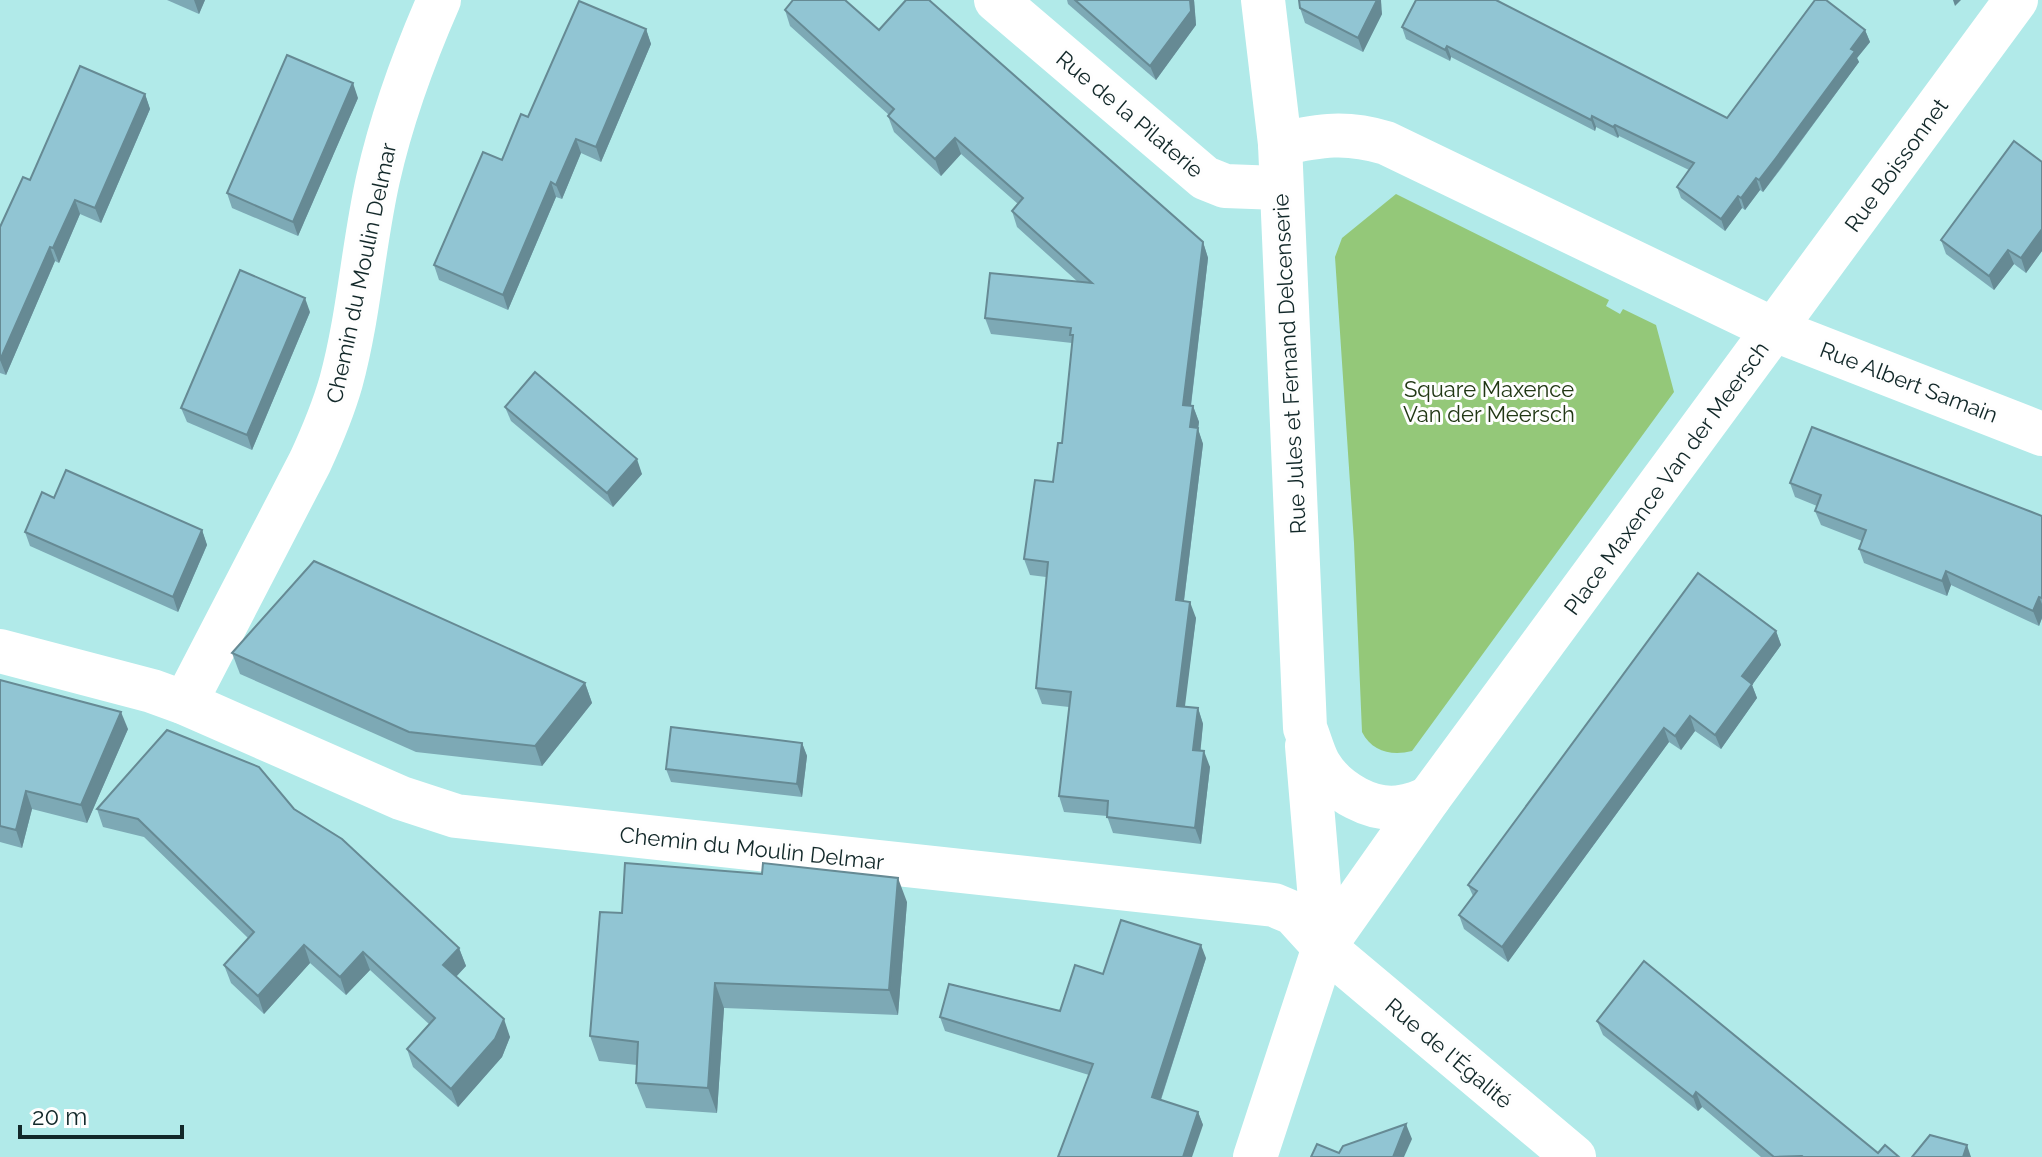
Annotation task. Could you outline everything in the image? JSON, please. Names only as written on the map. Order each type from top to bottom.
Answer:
[{"type":"street","name":"Rue de la Pilaterie","points":[[996,0],[1205,178],[1225,186],[1281,188]]},
{"type":"street","name":"Rue Jules et Fernand Delcenserie","points":[[1263,0],[1280,144],[1305,728],[1324,947]]},
{"type":"street","name":"Rue Boissonnet","points":[[1775,330],[2016,0]]},
{"type":"street","name":"Chemin du Moulin Delmar","points":[[185,703],[310,462],[328,421],[350,343],[384,156],[431,3]]},
{"type":"street","name":"Place Maxence Van der Meersch","points":[[1280,144],[1328,134],[1362,135],[1386,143],[1775,330],[1429,798],[1324,947]]},
{"type":"street","name":"Rue Albert Samain","points":[[1775,330],[2042,434]]},
{"type":"street","name":"Chemin du Moulin Delmar","points":[[0,651],[152,691],[401,798],[456,816],[1274,905],[1293,913],[1324,947]]},
{"type":"street","name":"Rue Jules et Fernand Delcenserie","points":[[1305,728],[1319,763],[1334,783],[1353,797],[1381,807],[1404,807],[1429,798]]},
{"type":"street","points":[[1255,1157],[1324,947]]},
{"type":"street","name":"Rue de l'Égalité","points":[[1324,947],[1574,1157]]},
{"type":"green space","name":"Square Maxence Van der Meersch","points":[[1396,194],[1609,300],[1606,306],[1620,314],[1623,309],[1656,325],[1674,392],[1412,751],[1397,753],[1377,748],[1362,732],[1354,543],[1335,257],[1342,238]]},
{"type":"building","points":[[793,0],[845,0],[879,30],[906,0],[929,0],[1203,242],[1183,405],[1193,406],[1190,427],[1198,428],[1176,600],[1190,602],[1177,706],[1198,708],[1193,750],[1204,751],[1195,828],[1107,817],[1108,801],[1059,796],[1071,692],[1036,688],[1048,562],[1024,559],[1035,480],[1053,482],[1058,443],[1062,443],[1073,335],[1070,335],[1071,328],[985,318],[990,273],[1092,283],[1012,211],[1023,198],[955,138],[935,159],[888,116],[894,109],[785,10]]},
{"type":"building","points":[[1075,0],[1190,0],[1191,11],[1150,66]]},
{"type":"building","points":[[1299,0],[1377,0],[1358,38],[1300,8]]},
{"type":"building","points":[[1416,0],[1496,0],[1727,118],[1815,0],[1826,0],[1865,30],[1851,49],[1855,51],[1776,158],[1741,198],[1738,196],[1721,219],[1677,187],[1694,163],[1615,125],[1613,127],[1592,116],[1591,120],[1447,46],[1445,50],[1402,27]]},
{"type":"building","points":[[579,1],[646,29],[596,147],[576,139],[556,185],[551,182],[503,295],[434,265],[483,152],[502,160],[521,114],[528,117]]},
{"type":"building","points":[[287,55],[353,83],[293,222],[227,193]]},
{"type":"building","points":[[80,66],[145,94],[95,208],[75,200],[53,248],[50,247],[0,360],[0,227],[23,177],[30,180]]},
{"type":"building","points":[[2014,141],[2042,162],[2042,229],[2021,258],[2008,250],[1989,276],[1941,240]]},
{"type":"building","points":[[240,270],[305,298],[247,435],[181,408]]},
{"type":"building","points":[[535,372],[637,459],[607,493],[505,407]]},
{"type":"building","points":[[1812,427],[2042,516],[2042,598],[2039,597],[2033,611],[1946,571],[1942,581],[1859,549],[1866,530],[1815,511],[1821,495],[1790,483]]},
{"type":"building","points":[[66,470],[202,530],[173,597],[25,532],[42,492],[54,498]]},
{"type":"building","points":[[314,561],[585,683],[535,746],[409,732],[232,653]]},
{"type":"building","points":[[1698,573],[1776,631],[1742,676],[1752,684],[1715,735],[1690,716],[1675,736],[1664,728],[1502,947],[1459,915],[1477,891],[1468,885]]},
{"type":"building","points":[[0,680],[121,712],[81,805],[26,791],[16,830],[0,826]]},
{"type":"building","points":[[671,727],[802,743],[797,784],[666,769]]},
{"type":"building","points":[[167,730],[259,767],[294,809],[342,839],[459,948],[443,965],[504,1019],[495,1039],[451,1089],[407,1049],[435,1018],[363,952],[340,977],[304,945],[258,996],[224,965],[254,932],[138,819],[97,809]]},
{"type":"building","points":[[625,863],[762,874],[763,863],[898,878],[889,990],[715,983],[708,1088],[636,1083],[638,1042],[590,1036],[600,912],[622,913]]},
{"type":"building","points":[[1121,920],[1201,945],[1152,1097],[1198,1112],[1183,1157],[1058,1157],[1093,1064],[940,1017],[949,984],[1060,1011],[1075,965],[1103,974]]},
{"type":"building","points":[[1644,961],[1878,1153],[1885,1145],[1899,1157],[1774,1157],[1696,1092],[1693,1097],[1597,1021]]},
{"type":"building","points":[[1406,1124],[1393,1157],[1311,1157],[1317,1144],[1339,1153],[1343,1146]]},
{"type":"building","points":[[1930,1135],[1967,1145],[1963,1157],[1912,1157]]}]
